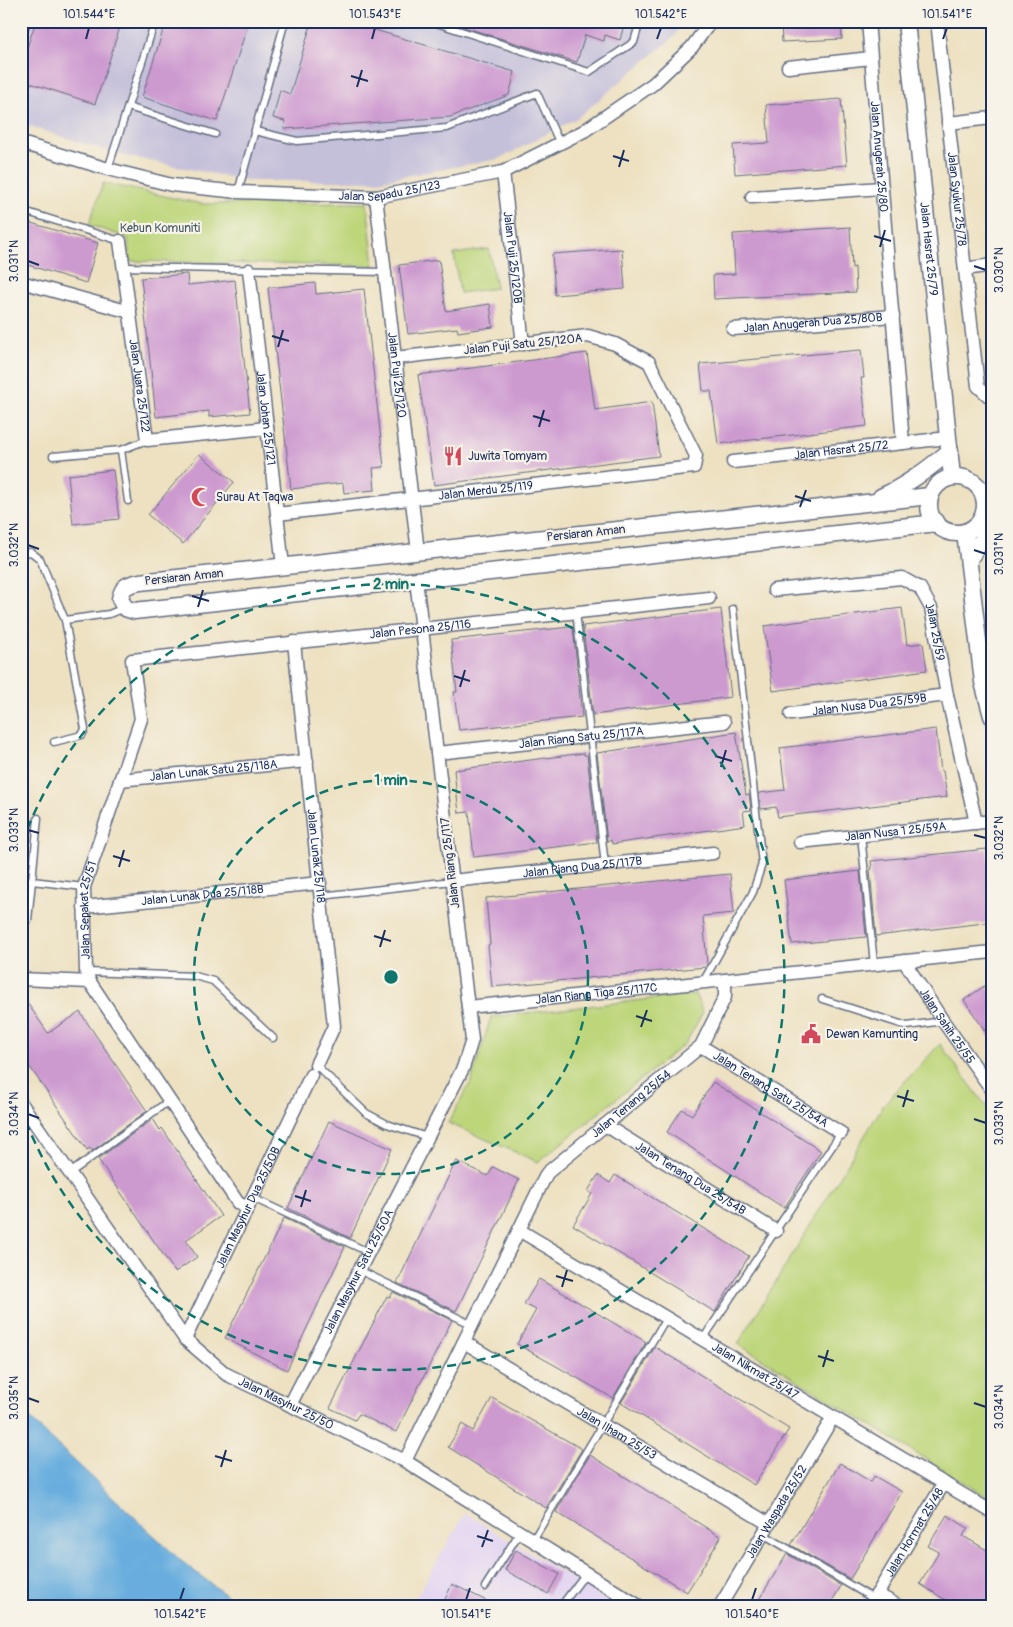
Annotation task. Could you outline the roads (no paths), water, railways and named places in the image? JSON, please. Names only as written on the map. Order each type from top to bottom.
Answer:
[{"type":"street","name":"Jalan Sepadu 25/123","points":[[21,143],[108,169],[172,185],[238,192],[376,197],[503,172],[560,144],[584,131],[653,84],[692,47],[711,21]]},
{"type":"street","name":"Jalan Anugerah 25/80","points":[[868,21],[903,443]]},
{"type":"street","name":"Jalan Hasrat 25/79","points":[[906,21],[952,477]]},
{"type":"street","name":"Jalan Syukur 25/78","points":[[937,21],[978,386],[992,399]]},
{"type":"street","points":[[788,67],[871,58]]},
{"type":"street","points":[[948,123],[992,118]]},
{"type":"street","name":"Jalan Puji 25/120B","points":[[503,172],[523,344]]},
{"type":"street","points":[[752,197],[882,188]]},
{"type":"street","name":"Jalan Puji 25/120","points":[[376,197],[418,552]]},
{"type":"street","name":"Jalan Juara 25/122","points":[[120,241],[147,440],[267,428]]},
{"type":"street","points":[[965,269],[992,265]]},
{"type":"street","name":"Jalan Johan 25/121","points":[[249,270],[283,566]]},
{"type":"street","points":[[21,282],[130,312]]},
{"type":"street","name":"Jalan Anugerah Dua 25/80B","points":[[733,329],[893,316]]},
{"type":"street","name":"Jalan Puji Satu 25/120A","points":[[395,358],[588,336],[615,344],[649,362],[696,456],[694,467]]},
{"type":"street","name":"Jalan Hasrat 25/72","points":[[733,462],[903,443],[949,445]]},
{"type":"street","points":[[870,502],[900,488],[923,473],[949,445]]},
{"type":"street","name":"Jalan Merdu 25/119","points":[[277,514],[694,467]]},
{"type":"street","points":[[968,559],[989,521],[983,492],[985,484],[962,477],[952,477],[939,484],[930,496],[929,506],[931,515],[942,529],[950,532],[965,532],[978,524],[989,521]]},
{"type":"street","name":"Persiaran Aman","points":[[125,608],[120,599],[122,590],[127,585],[140,582],[930,496]]},
{"type":"street","points":[[125,608],[134,611],[936,523]]},
{"type":"street","points":[[965,532],[983,682],[992,716]]},
{"type":"street","points":[[577,534],[581,562]]},
{"type":"street","name":"Jalan 25/59","points":[[774,590],[902,578],[920,588],[931,608],[947,695],[976,823]]},
{"type":"street","name":"Jalan Riang 25/117","points":[[416,580],[472,1040],[463,1068],[427,1137]]},
{"type":"street","name":"Jalan Pesona 25/116","points":[[132,660],[710,598]]},
{"type":"street","name":"Jalan Lunak 25/118","points":[[294,642],[334,1026],[314,1070]]},
{"type":"street","name":"Jalan Sepakat 25/51","points":[[88,976],[84,887],[141,719],[132,660]]},
{"type":"street","name":"Jalan Nusa Dua 25/59B","points":[[791,714],[947,695]]},
{"type":"street","name":"Jalan Riang Satu 25/117A","points":[[437,753],[724,722]]},
{"type":"street","name":"Jalan Lunak Satu 25/118A","points":[[120,780],[307,761]]},
{"type":"street","name":"Jalan Nusa 1 25/59A","points":[[800,842],[992,822]]},
{"type":"street","name":"Jalan Riang Dua 25/117B","points":[[452,881],[713,853]]},
{"type":"street","name":"Jalan Lunak Dua 25/118B","points":[[84,907],[320,883]]},
{"type":"street","points":[[725,980],[992,952]]},
{"type":"street","name":"Jalan Sahih 25/55","points":[[904,961],[943,1021],[992,1090]]},
{"type":"street","points":[[21,979],[88,976],[238,1202],[250,1203]]},
{"type":"street","name":"Jalan Riang Tiga 25/117C","points":[[468,1007],[725,980]]},
{"type":"street","name":"Jalan Tenang 25/54","points":[[406,1461],[547,1173],[701,1046],[725,997],[725,980]]},
{"type":"street","name":"Jalan Tenang Satu 25/54A","points":[[701,1046],[841,1133]]},
{"type":"street","name":"Jalan Masyhur Dua 25/50B","points":[[185,1340],[314,1070]]},
{"type":"street","name":"Jalan Masyhur 25/50","points":[[21,1103],[185,1340],[226,1374],[406,1461],[639,1606]]},
{"type":"street","name":"Jalan Tenang Dua 25/54B","points":[[605,1125],[776,1232]]},
{"type":"street","name":"Jalan Masyhur Satu 25/50A","points":[[290,1405],[427,1137]]},
{"type":"street","name":"Jalan Nikmat 25/47","points":[[519,1230],[668,1317],[992,1512]]},
{"type":"street","name":"Jalan Ilham 25/53","points":[[464,1342],[603,1425],[766,1529]]},
{"type":"street","name":"Jalan Waspada 25/52","points":[[720,1606],[833,1417]]},
{"type":"street","name":"Jalan Hormat 25/48","points":[[874,1600],[944,1483]]},
{"type":"street","points":[[874,1600],[898,1606]]},
{"type":"lane","points":[[21,40],[27,21]]},
{"type":"lane","points":[[108,169],[155,21]]},
{"type":"lane","points":[[238,192],[285,21]]},
{"type":"lane","points":[[430,21],[589,72],[634,42],[640,21]]},
{"type":"lane","points":[[255,131],[297,141],[447,128],[537,93],[560,144]]},
{"type":"lane","points":[[128,107],[215,134]]},
{"type":"lane","points":[[21,210],[120,241]]},
{"type":"lane","points":[[123,267],[385,272]]},
{"type":"lane","points":[[53,456],[121,450],[147,440]]},
{"type":"lane","points":[[121,450],[128,501]]},
{"type":"lane","points":[[21,553],[31,552],[40,559],[65,620],[85,729],[82,735],[54,742]]},
{"type":"lane","points":[[65,620],[109,614],[125,608]]},
{"type":"lane","points":[[702,982],[753,892],[762,864],[733,609]]},
{"type":"lane","points":[[576,612],[605,865]]},
{"type":"lane","points":[[28,920],[38,818]]},
{"type":"lane","points":[[861,835],[874,964]]},
{"type":"lane","points":[[21,880],[84,887]]},
{"type":"lane","points":[[321,896],[452,881]]},
{"type":"lane","points":[[88,976],[195,976],[213,981],[273,1038]]},
{"type":"lane","points":[[822,999],[907,1026],[943,1021]]},
{"type":"lane","points":[[314,1070],[366,1113],[387,1124],[427,1137]]},
{"type":"lane","points":[[70,1173],[170,1100]]},
{"type":"lane","points":[[703,1339],[841,1133]]},
{"type":"lane","points":[[250,1203],[368,1252]]},
{"type":"lane","points":[[359,1270],[473,1325]]},
{"type":"lane","points":[[533,1540],[668,1317]]},
{"type":"lane","points":[[766,1529],[874,1600]]},
{"type":"lane","points":[[485,1587],[520,1532]]},
{"type":"lane","points":[[561,1606],[586,1573]]},
{"type":"lane","points":[[611,1606],[620,1594]]},
{"type":"water","points":[[21,1404],[32,1421],[180,1560],[240,1606],[21,1606]]},
{"type":"place","name":"Juwita Tomyam","points":[[453,456]]},
{"type":"place","name":"Surau At Taqwa","points":[[201,497]]},
{"type":"place","name":"Dewan Kamunting","points":[[811,1034]]},
{"type":"park label","name":"Kebun Komuniti","points":[[160,228]]}]
